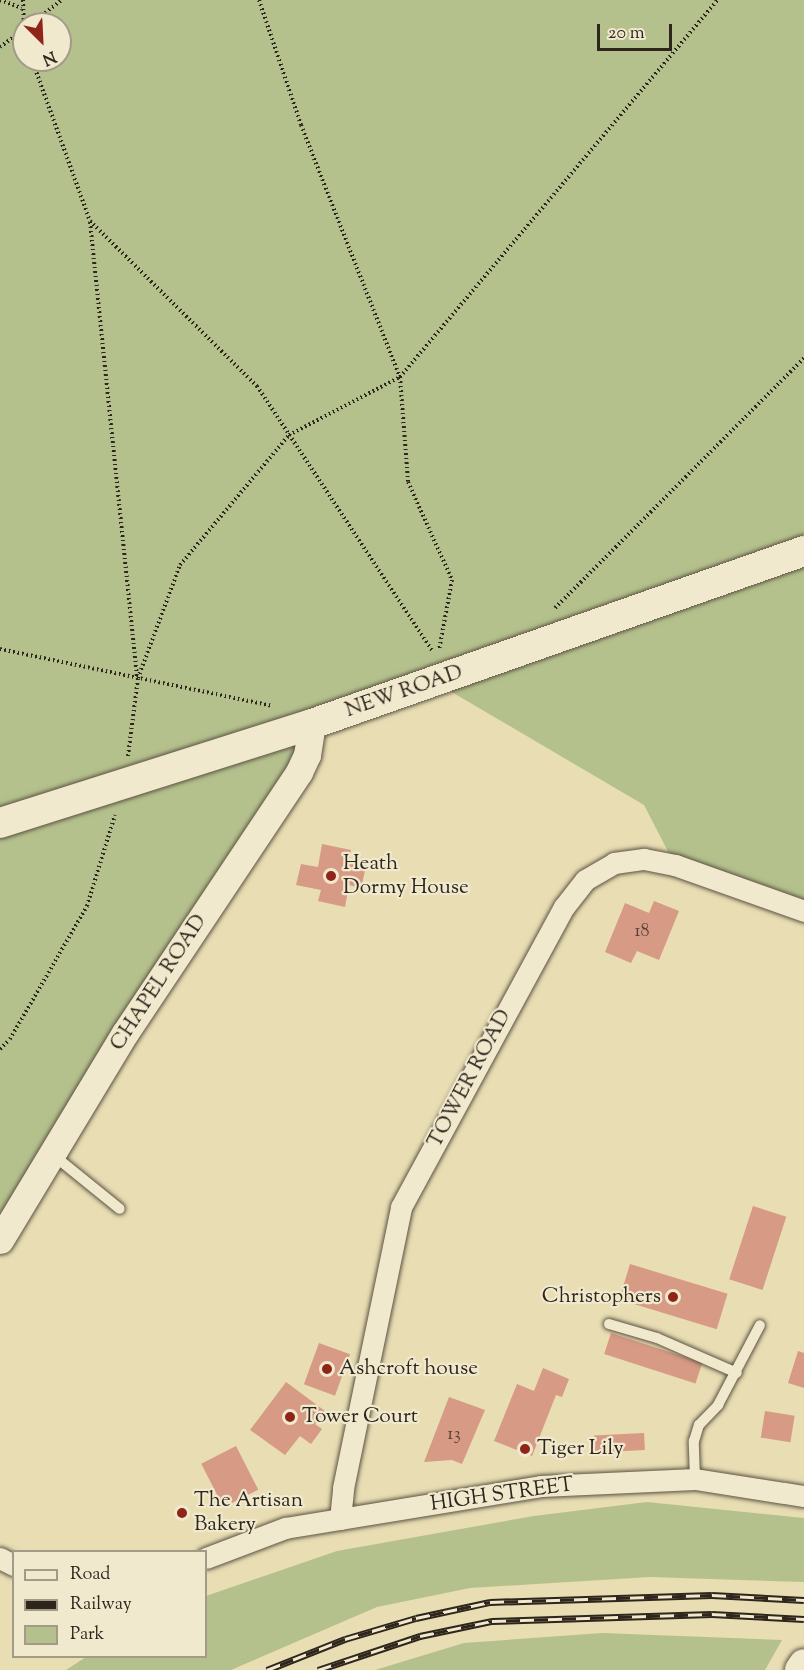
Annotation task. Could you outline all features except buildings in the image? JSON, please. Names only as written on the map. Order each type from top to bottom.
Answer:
[{"type":"main road","name":"NEW ROAD","points":[[0,823],[312,724],[804,551]]},
{"type":"main road","points":[[800,1670],[804,1664]]},
{"type":"street","name":"CHAPEL ROAD","points":[[0,1240],[125,1033],[299,772],[312,724]]},
{"type":"street","name":"TOWER ROAD","points":[[340,1519],[343,1488],[401,1207],[564,907],[585,880],[614,863],[644,859],[675,865],[804,912]]},
{"type":"street","name":"HIGH STREET","points":[[207,1558],[285,1528],[541,1486],[695,1479],[804,1496]]},
{"type":"lane","points":[[52,1154],[120,1209]]},
{"type":"lane","points":[[609,1324],[657,1338],[737,1373]]},
{"type":"lane","points":[[695,1479],[694,1441],[699,1425],[718,1405],[737,1373],[760,1325]]},
{"type":"path","points":[[0,0],[22,8]]},
{"type":"path","points":[[22,12],[23,0]]},
{"type":"path","points":[[46,12],[62,0]]},
{"type":"path","points":[[90,221],[257,386],[437,659],[452,580],[408,482],[400,377],[301,125],[259,0]]},
{"type":"path","points":[[138,678],[180,565],[290,435],[400,377],[717,0]]},
{"type":"path","points":[[0,1049],[10,1039],[87,906],[125,783],[138,678],[90,221],[36,72]]},
{"type":"path","points":[[550,613],[804,358]]},
{"type":"path","points":[[0,649],[284,709]]},
{"type":"green space","points":[[0,0],[804,0],[804,911],[675,865],[644,805],[433,681],[310,738],[0,1240]]},
{"type":"green space","points":[[647,1502],[804,1518],[804,1582],[650,1577],[470,1588],[377,1607],[231,1670],[66,1670],[84,1658],[207,1658],[207,1596],[337,1551],[534,1516]]},
{"type":"green space","points":[[602,1633],[782,1640],[765,1670],[375,1670],[464,1643]]},
{"type":"railway","points":[[267,1670],[345,1639],[416,1618],[490,1602],[712,1595],[804,1600]]},
{"type":"railway","points":[[318,1670],[420,1636],[492,1621],[712,1614],[804,1619]]},
{"type":"place","name":"Heath Dormy House","points":[[331,876]]},
{"type":"place","name":"Christophers","points":[[673,1297]]},
{"type":"place","name":"Ashcroft house","points":[[327,1369]]},
{"type":"place","name":"Tower Court","points":[[290,1417]]},
{"type":"place","name":"Tiger Lily","points":[[525,1449]]},
{"type":"place","name":"The Artisan Bakery","points":[[182,1513]]}]
